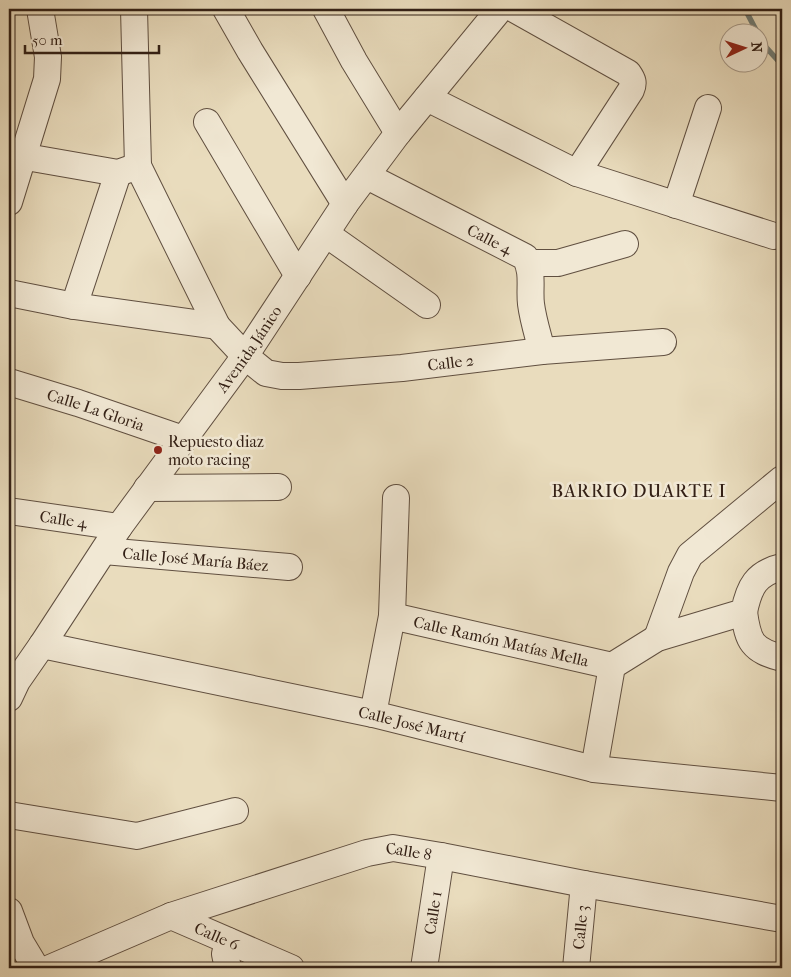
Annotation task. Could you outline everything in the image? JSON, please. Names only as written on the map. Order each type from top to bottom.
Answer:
[{"type":"street","points":[[9,202],[16,155],[47,79],[48,57],[40,9]]},
{"type":"street","points":[[74,306],[128,170],[134,9]]},
{"type":"street","points":[[226,9],[250,51],[346,204]]},
{"type":"street","points":[[326,9],[354,62],[398,133]]},
{"type":"street","points":[[514,9],[628,73],[632,79],[633,84],[630,90],[577,173]]},
{"type":"street","name":"Avenida Jánico","points":[[11,687],[42,645],[119,527],[246,356],[346,204],[398,133],[427,98],[485,15]]},
{"type":"street","points":[[427,98],[577,173],[774,236]]},
{"type":"street","points":[[676,205],[708,108]]},
{"type":"street","points":[[206,122],[298,276]]},
{"type":"street","points":[[16,155],[128,170]]},
{"type":"street","name":"Calle 2","points":[[128,170],[217,326],[246,356],[266,373],[282,376],[299,376],[402,368],[542,351],[663,342]]},
{"type":"street","name":"Calle 4","points":[[367,176],[524,257],[531,277],[531,302],[542,351]]},
{"type":"street","points":[[326,234],[426,305]]},
{"type":"street","points":[[528,264],[558,262],[625,244]]},
{"type":"street","points":[[9,293],[74,306],[217,326]]},
{"type":"street","name":"Calle La Gloria","points":[[9,382],[78,403],[183,439]]},
{"type":"street","points":[[657,638],[681,572],[690,555],[782,479]]},
{"type":"street","points":[[147,488],[278,487]]},
{"type":"street","points":[[373,714],[392,616],[396,498]]},
{"type":"street","name":"Calle 4","points":[[9,511],[119,527]]},
{"type":"street","name":"Calle José María Báez","points":[[104,551],[289,567]]},
{"type":"street","points":[[782,567],[776,568],[755,579],[744,612],[747,635],[758,650],[782,658]]},
{"type":"street","points":[[594,769],[612,666],[657,638],[744,612]]},
{"type":"street","name":"Calle Ramón Matías Mella","points":[[392,616],[612,666]]},
{"type":"street","name":"Calle José Martí","points":[[42,645],[373,714],[594,769],[782,788]]},
{"type":"street","points":[[9,814],[137,836],[235,811]]},
{"type":"street","name":"Calle 8","points":[[50,968],[171,916],[380,850],[393,848],[782,919]]},
{"type":"street","name":"Calle 1","points":[[424,968],[441,856]]},
{"type":"street","name":"Calle 3","points":[[576,968],[584,884]]},
{"type":"street","points":[[9,911],[15,944],[36,968]]},
{"type":"street","name":"Calle 6","points":[[171,916],[291,968]]},
{"type":"street","points":[[228,941],[226,954],[228,968]]},
{"type":"waterway","points":[[745,9],[752,22]]},
{"type":"waterway","points":[[768,49],[782,65]]},
{"type":"place","name":"Repuesto diaz moto racing","points":[[158,450]]},
{"type":"district","name":"BARRIO DUARTE I","points":[[639,491]]}]
